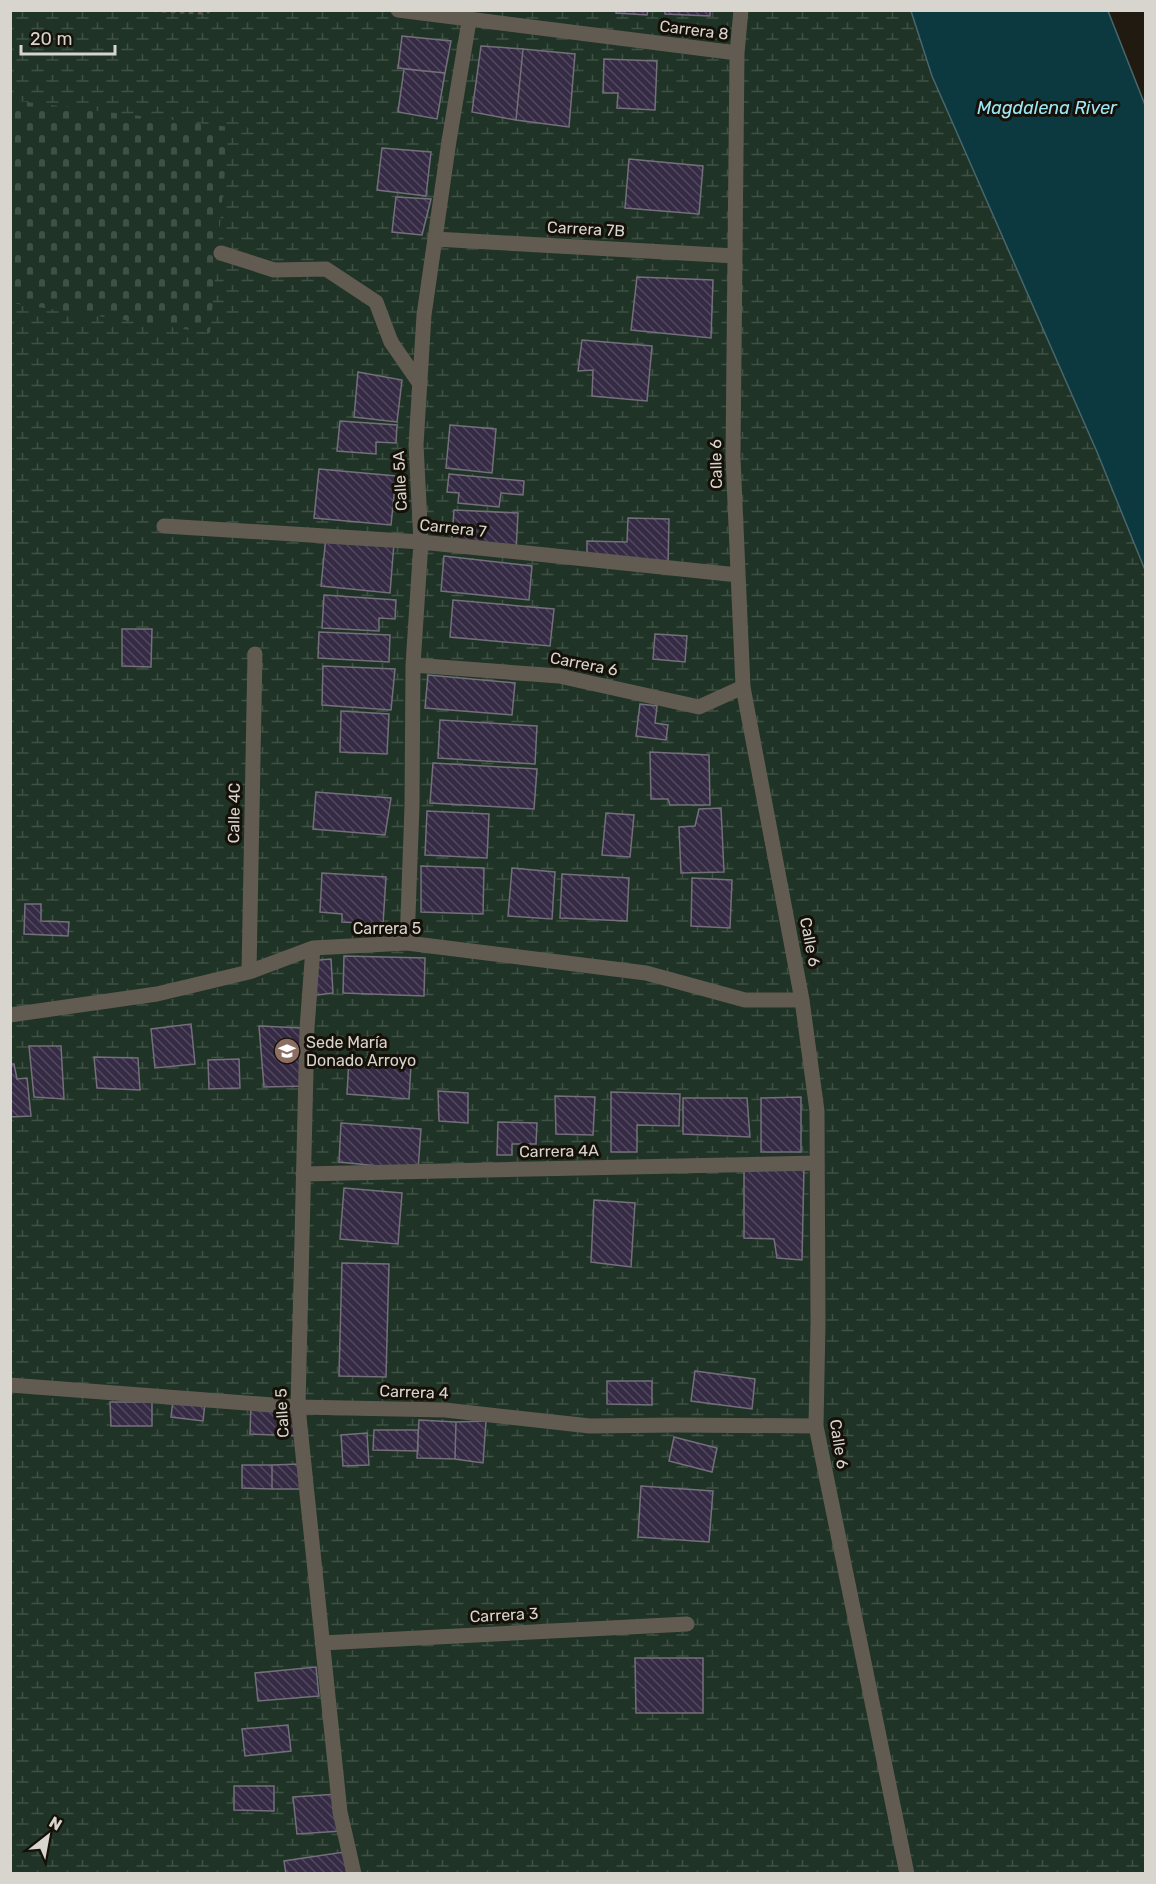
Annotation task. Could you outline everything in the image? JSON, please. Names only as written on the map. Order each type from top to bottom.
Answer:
[{"type":"street","name":"Carrera 8","points":[[398,10],[737,54]]},
{"type":"street","name":"Calle 6","points":[[741,10],[737,54],[733,457],[743,687],[802,1000],[817,1111],[816,1426],[907,1874]]},
{"type":"street","name":"Calle 5A","points":[[407,943],[412,806],[413,665],[421,542],[416,446],[424,315],[449,141],[470,21]]},
{"type":"street","name":"Carrera 7B","points":[[435,239],[735,256]]},
{"type":"street","points":[[221,253],[274,270],[326,269],[376,302],[391,342],[420,384]]},
{"type":"street","name":"Carrera 7","points":[[164,526],[421,542],[738,575]]},
{"type":"street","name":"Calle 4C","points":[[249,972],[255,654]]},
{"type":"street","name":"Carrera 6","points":[[413,665],[559,675],[699,707],[743,687]]},
{"type":"street","name":"Carrera 5","points":[[10,1015],[157,994],[249,972],[313,948],[407,943],[646,974],[745,1000],[802,1000]]},
{"type":"street","name":"Calle 5","points":[[313,948],[307,1028],[298,1407],[340,1812],[354,1874]]},
{"type":"street","name":"Carrera 4A","points":[[303,1174],[817,1163]]},
{"type":"street","name":"Carrera 4","points":[[10,1385],[298,1407],[445,1410],[590,1426],[816,1426]]},
{"type":"street","name":"Carrera 3","points":[[322,1643],[687,1623]]},
{"type":"path","points":[[153,10],[206,13],[210,10]]},
{"type":"green space","points":[[11,11],[911,11],[932,76],[1097,452],[1145,570],[1145,1873],[11,1874]]},
{"type":"green space","points":[[10,100],[229,127],[210,333],[11,303]]},
{"type":"water","name":"Magdalena River","points":[[911,11],[1108,11],[1145,105],[1145,570],[1097,452],[932,76]]},
{"type":"building","points":[[616,10],[648,10],[647,15],[616,13]]},
{"type":"building","points":[[665,10],[710,10],[710,16],[665,14]]},
{"type":"building","points":[[402,36],[451,41],[445,73],[398,68]]},
{"type":"building","points":[[481,46],[523,49],[516,120],[472,112]]},
{"type":"building","points":[[523,49],[575,54],[569,127],[516,120]]},
{"type":"building","points":[[604,59],[657,61],[655,110],[617,108],[618,93],[603,93]]},
{"type":"building","points":[[404,69],[445,73],[437,119],[398,112]]},
{"type":"building","points":[[382,148],[431,152],[426,196],[377,190]]},
{"type":"building","points":[[629,159],[703,166],[699,214],[625,208]]},
{"type":"building","points":[[396,197],[431,199],[422,235],[392,232]]},
{"type":"building","points":[[637,277],[713,280],[711,338],[631,330]]},
{"type":"building","points":[[582,340],[652,346],[647,401],[592,396],[593,370],[578,371]]},
{"type":"building","points":[[358,372],[402,380],[397,422],[354,417]]},
{"type":"building","points":[[340,421],[397,425],[396,443],[376,442],[376,454],[337,451]]},
{"type":"building","points":[[450,425],[496,429],[492,473],[446,468]]},
{"type":"building","points":[[319,469],[396,476],[391,525],[314,518]]},
{"type":"building","points":[[449,474],[524,481],[523,495],[501,493],[499,507],[458,503],[459,493],[447,492]]},
{"type":"building","points":[[454,510],[518,513],[516,552],[451,549]]},
{"type":"building","points":[[628,518],[669,519],[668,566],[587,564],[587,541],[627,542]]},
{"type":"building","points":[[326,536],[394,543],[390,593],[321,586]]},
{"type":"building","points":[[444,556],[532,566],[529,600],[441,591]]},
{"type":"building","points":[[324,595],[396,600],[395,619],[379,618],[379,631],[322,628]]},
{"type":"building","points":[[453,600],[554,609],[550,646],[450,637]]},
{"type":"building","points":[[122,629],[152,629],[151,667],[122,666]]},
{"type":"building","points":[[319,632],[390,635],[389,662],[318,658]]},
{"type":"building","points":[[655,634],[687,636],[685,662],[653,659]]},
{"type":"building","points":[[323,666],[395,669],[391,710],[322,705]]},
{"type":"building","points":[[428,675],[515,683],[512,715],[425,708]]},
{"type":"building","points":[[640,704],[657,706],[655,723],[668,725],[666,740],[636,736]]},
{"type":"building","points":[[341,711],[389,714],[387,754],[340,752]]},
{"type":"building","points":[[440,720],[537,726],[535,764],[438,758]]},
{"type":"building","points":[[650,752],[709,755],[710,805],[670,805],[668,799],[651,799]]},
{"type":"building","points":[[433,763],[537,769],[534,809],[430,803]]},
{"type":"building","points":[[316,792],[391,798],[385,835],[313,829]]},
{"type":"building","points":[[721,808],[724,872],[681,873],[679,827],[695,826],[699,809]]},
{"type":"building","points":[[427,811],[489,814],[487,858],[425,855]]},
{"type":"building","points":[[606,813],[634,815],[630,857],[602,855]]},
{"type":"building","points":[[421,866],[484,868],[483,914],[421,912]]},
{"type":"building","points":[[512,868],[555,872],[552,919],[508,916]]},
{"type":"building","points":[[322,873],[386,877],[383,924],[342,922],[342,914],[320,912]]},
{"type":"building","points":[[562,874],[629,878],[627,921],[560,918]]},
{"type":"building","points":[[692,878],[732,880],[730,928],[691,926]]},
{"type":"building","points":[[25,904],[41,904],[41,921],[69,922],[68,936],[24,934]]},
{"type":"building","points":[[344,956],[425,958],[424,996],[343,993]]},
{"type":"building","points":[[331,959],[333,993],[309,996],[307,961]]},
{"type":"building","points":[[191,1024],[195,1064],[155,1068],[151,1029]]},
{"type":"building","points":[[259,1026],[302,1028],[307,1086],[264,1087]]},
{"type":"building","points":[[29,1046],[61,1046],[64,1099],[34,1097]]},
{"type":"building","points":[[94,1057],[138,1058],[140,1090],[97,1088]]},
{"type":"building","points":[[239,1059],[240,1088],[209,1089],[208,1060]]},
{"type":"building","points":[[349,1059],[411,1065],[409,1099],[347,1094]]},
{"type":"building","points":[[10,1064],[14,1064],[17,1079],[27,1078],[31,1116],[10,1117]]},
{"type":"building","points":[[438,1091],[468,1093],[468,1123],[439,1121]]},
{"type":"building","points":[[611,1092],[680,1094],[679,1126],[637,1125],[637,1152],[611,1152]]},
{"type":"building","points":[[555,1096],[595,1097],[593,1135],[556,1134]]},
{"type":"building","points":[[801,1097],[801,1152],[761,1152],[761,1098]]},
{"type":"building","points":[[683,1098],[747,1098],[750,1137],[683,1134]]},
{"type":"building","points":[[498,1122],[537,1123],[536,1144],[512,1144],[512,1155],[497,1155]]},
{"type":"building","points":[[341,1123],[421,1129],[418,1170],[339,1162]]},
{"type":"building","points":[[744,1166],[804,1167],[802,1260],[777,1258],[774,1239],[744,1238]]},
{"type":"building","points":[[344,1188],[402,1193],[398,1244],[340,1239]]},
{"type":"building","points":[[594,1200],[635,1203],[631,1267],[591,1262]]},
{"type":"building","points":[[342,1263],[389,1264],[386,1377],[339,1376]]},
{"type":"building","points":[[695,1371],[755,1379],[752,1409],[691,1401]]},
{"type":"building","points":[[607,1381],[652,1381],[652,1405],[607,1404]]},
{"type":"building","points":[[173,1400],[205,1403],[203,1421],[171,1417]]},
{"type":"building","points":[[110,1402],[152,1402],[152,1426],[111,1426]]},
{"type":"building","points":[[251,1403],[302,1405],[300,1436],[250,1434]]},
{"type":"building","points":[[419,1420],[456,1422],[455,1459],[417,1458]]},
{"type":"building","points":[[486,1421],[483,1463],[455,1459],[456,1422]]},
{"type":"building","points":[[374,1430],[418,1430],[418,1451],[373,1450]]},
{"type":"building","points":[[367,1433],[369,1465],[343,1466],[341,1435]]},
{"type":"building","points":[[674,1437],[717,1448],[712,1472],[669,1461]]},
{"type":"building","points":[[300,1464],[300,1489],[272,1489],[272,1465]]},
{"type":"building","points":[[242,1465],[272,1465],[272,1489],[242,1488]]},
{"type":"building","points":[[641,1486],[713,1491],[709,1542],[638,1537]]},
{"type":"building","points":[[635,1658],[703,1658],[703,1713],[636,1713]]},
{"type":"building","points":[[316,1667],[319,1696],[258,1701],[255,1673]]},
{"type":"building","points":[[288,1725],[291,1751],[245,1756],[242,1729]]},
{"type":"building","points":[[234,1786],[274,1786],[274,1811],[234,1810]]},
{"type":"building","points":[[338,1794],[341,1831],[297,1834],[293,1797]]},
{"type":"building","points":[[344,1852],[347,1874],[286,1874],[284,1861]]},
{"type":"place","name":"Sede María Donado Arroyo","points":[[287,1051]]}]
